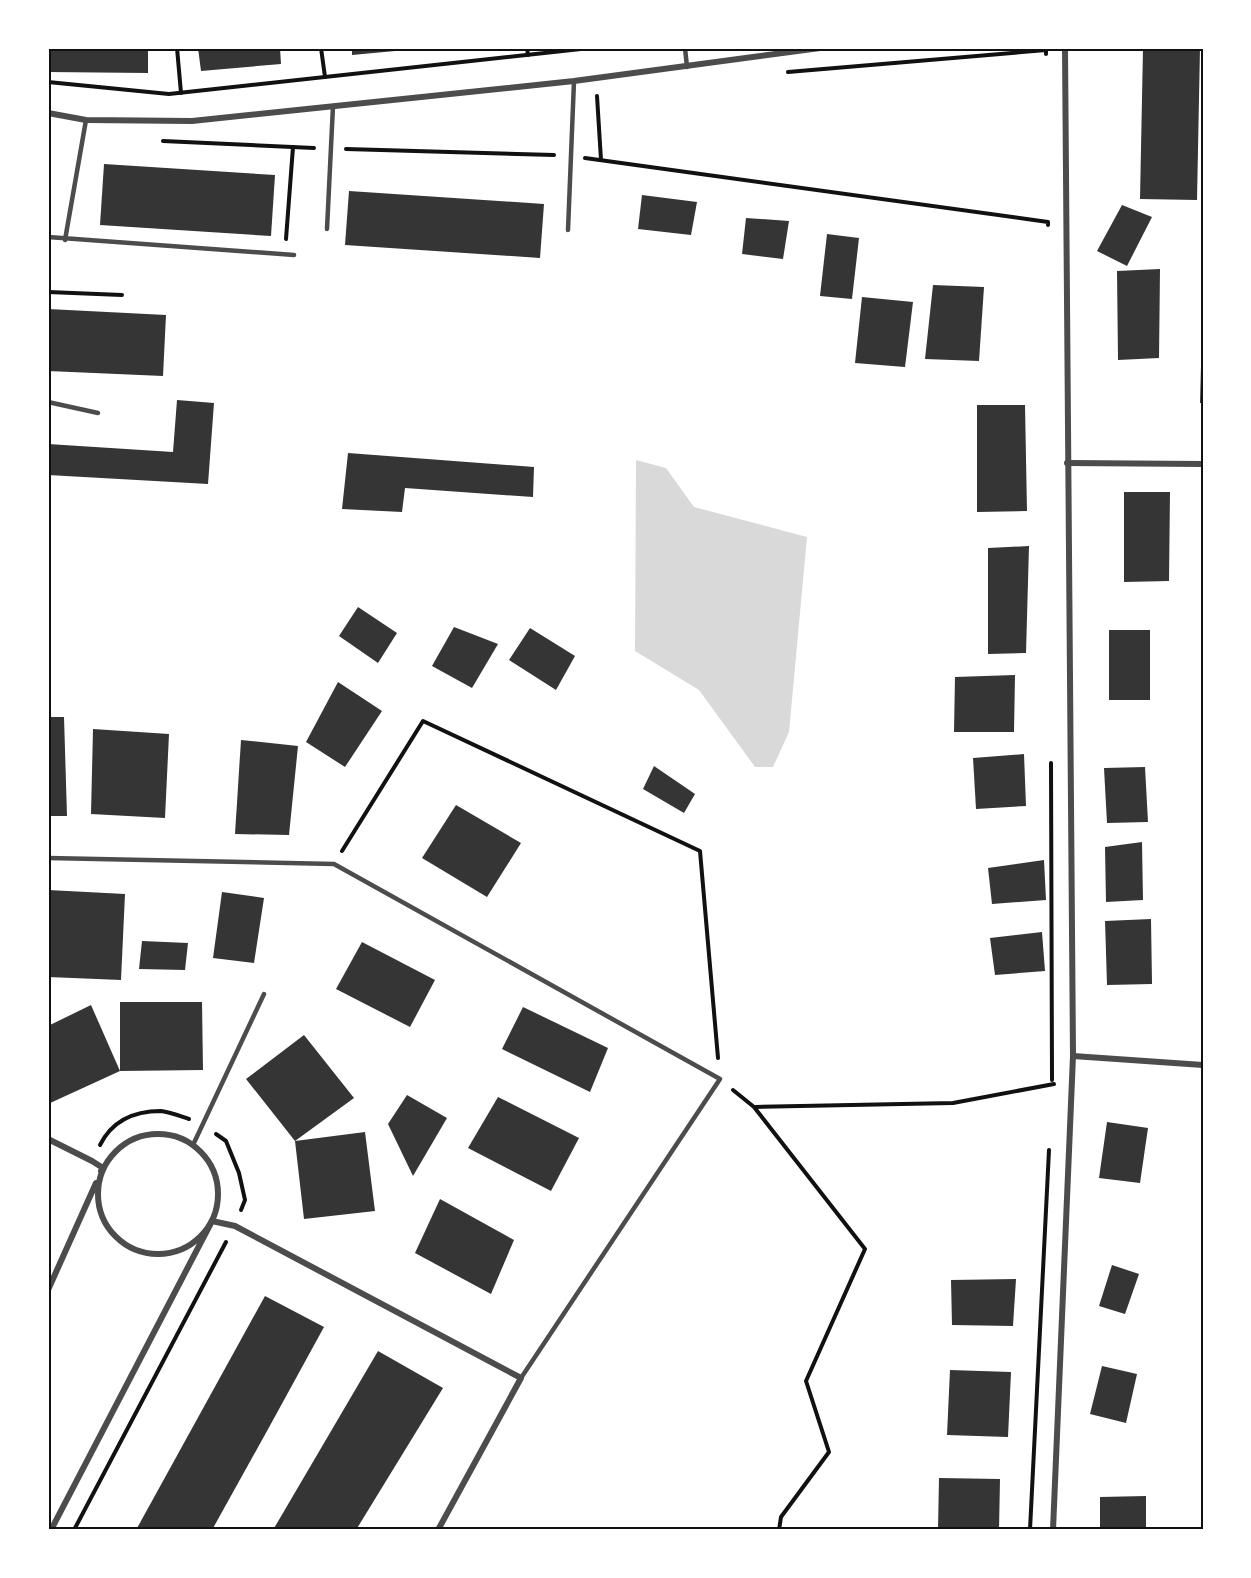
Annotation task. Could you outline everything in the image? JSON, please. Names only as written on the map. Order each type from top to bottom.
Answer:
[{"type":"street","points":[[48,113],[86,120],[192,121],[574,81],[820,48]]},
{"type":"street","points":[[1053,1530],[1073,1080],[1065,48]]},
{"type":"street","points":[[1067,463],[1203,464]]},
{"type":"street","points":[[1073,1056],[1203,1065]]},
{"type":"street","points":[[48,1290],[103,1168],[112,1154],[126,1143],[142,1136],[159,1134],[177,1137],[192,1145],[207,1160],[216,1179],[218,1200],[212,1221],[51,1530]]},
{"type":"street","points":[[48,1139],[103,1168]]},
{"type":"street","points":[[103,1168],[97,1192],[100,1215],[112,1235],[131,1249],[154,1255],[178,1252],[198,1239],[212,1221]]},
{"type":"street","points":[[212,1221],[235,1226],[521,1378],[438,1530]]},
{"type":"lane","points":[[685,48],[687,67]]},
{"type":"lane","points":[[568,230],[574,81]]},
{"type":"lane","points":[[327,229],[333,106]]},
{"type":"lane","points":[[65,240],[86,120]]},
{"type":"lane","points":[[48,237],[294,255]]},
{"type":"lane","points":[[48,402],[98,413]]},
{"type":"lane","points":[[48,858],[334,864],[720,1079],[521,1378]]},
{"type":"lane","points":[[192,1145],[264,994]]},
{"type":"path","points":[[177,48],[181,93]]},
{"type":"path","points":[[321,48],[325,77]]},
{"type":"path","points":[[527,48],[528,55]]},
{"type":"path","points":[[48,82],[169,94],[590,48]]},
{"type":"path","points":[[786,72],[1046,50],[1047,62]]},
{"type":"path","points":[[597,89],[601,160]]},
{"type":"path","points":[[152,140],[572,156],[1048,222]]},
{"type":"path","points":[[285,254],[293,147]]},
{"type":"path","points":[[1048,211],[1048,234]]},
{"type":"path","points":[[48,292],[122,295]]},
{"type":"path","points":[[334,864],[423,721],[700,851],[720,1079],[754,1107],[865,1249],[806,1381],[829,1452],[781,1517],[779,1530]]},
{"type":"path","points":[[1051,761],[1052,1096]]},
{"type":"path","points":[[754,1107],[952,1103],[1073,1080]]},
{"type":"path","points":[[74,1530],[235,1226],[245,1200],[239,1173],[226,1141],[192,1119],[162,1111],[130,1116],[108,1130],[92,1161]]},
{"type":"path","points":[[1030,1530],[1049,1143]]},
{"type":"shaded area","points":[[636,460],[666,468],[694,507],[807,537],[789,732],[773,767],[755,767],[699,690],[635,651]]},
{"type":"building","points":[[48,48],[148,48],[148,73],[48,72]]},
{"type":"building","points":[[198,48],[280,48],[281,64],[201,71]]},
{"type":"building","points":[[352,48],[405,48],[406,50],[352,55]]},
{"type":"building","points":[[1143,48],[1200,48],[1197,200],[1140,199]]},
{"type":"building","points":[[104,164],[275,175],[271,236],[100,225]]},
{"type":"building","points":[[349,191],[544,204],[540,258],[345,245]]},
{"type":"building","points":[[642,195],[697,202],[691,235],[638,229]]},
{"type":"building","points":[[1122,205],[1152,217],[1127,266],[1097,251]]},
{"type":"building","points":[[746,218],[789,221],[783,259],[742,254]]},
{"type":"building","points":[[827,234],[859,238],[852,299],[820,296]]},
{"type":"building","points":[[1160,269],[1159,358],[1118,360],[1117,271]]},
{"type":"building","points":[[933,285],[984,287],[979,361],[925,359]]},
{"type":"building","points":[[862,297],[913,302],[905,367],[855,363]]},
{"type":"building","points":[[48,309],[166,315],[163,376],[48,371]]},
{"type":"building","points":[[1201,366],[1203,366],[1203,403],[1200,403]]},
{"type":"building","points":[[177,400],[214,403],[208,484],[48,475],[48,444],[173,452]]},
{"type":"building","points":[[977,405],[1025,405],[1027,511],[977,512]]},
{"type":"building","points":[[348,453],[534,467],[533,497],[405,488],[402,512],[342,509]]},
{"type":"building","points":[[1124,492],[1170,492],[1169,581],[1124,582]]},
{"type":"building","points":[[1029,546],[1026,653],[988,654],[988,548]]},
{"type":"building","points":[[358,607],[397,633],[378,663],[339,636]]},
{"type":"building","points":[[454,627],[498,644],[472,688],[432,666]]},
{"type":"building","points":[[530,628],[575,656],[556,690],[509,660]]},
{"type":"building","points":[[1109,630],[1150,630],[1150,700],[1109,700]]},
{"type":"building","points":[[1015,675],[1014,732],[954,732],[955,677]]},
{"type":"building","points":[[338,682],[382,711],[345,767],[306,742]]},
{"type":"building","points":[[48,717],[64,717],[67,816],[48,816]]},
{"type":"building","points":[[93,729],[169,734],[165,818],[91,814]]},
{"type":"building","points":[[241,740],[298,746],[289,835],[235,834]]},
{"type":"building","points":[[1024,754],[1026,806],[976,809],[973,758]]},
{"type":"building","points":[[654,766],[695,794],[684,813],[643,789]]},
{"type":"building","points":[[1145,767],[1148,822],[1107,823],[1104,768]]},
{"type":"building","points":[[456,805],[521,843],[487,897],[422,858]]},
{"type":"building","points":[[1142,842],[1143,900],[1106,902],[1105,847]]},
{"type":"building","points":[[1044,860],[1046,900],[992,904],[988,868]]},
{"type":"building","points":[[48,890],[125,894],[121,980],[48,977]]},
{"type":"building","points":[[222,892],[264,898],[254,963],[213,958]]},
{"type":"building","points":[[1151,919],[1152,984],[1107,985],[1105,921]]},
{"type":"building","points":[[1042,932],[1045,971],[995,975],[990,938]]},
{"type":"building","points":[[142,941],[188,943],[185,970],[139,969]]},
{"type":"building","points":[[362,942],[435,980],[410,1027],[336,989]]},
{"type":"building","points":[[120,1002],[202,1002],[203,1070],[120,1071]]},
{"type":"building","points":[[91,1005],[120,1071],[48,1104],[48,1026]]},
{"type":"building","points":[[523,1007],[608,1048],[590,1092],[502,1049]]},
{"type":"building","points":[[304,1035],[354,1098],[295,1141],[246,1079]]},
{"type":"building","points":[[407,1095],[447,1118],[413,1176],[388,1124]]},
{"type":"building","points":[[498,1097],[579,1138],[551,1191],[468,1148]]},
{"type":"building","points":[[1107,1122],[1148,1128],[1140,1183],[1099,1178]]},
{"type":"building","points":[[365,1132],[375,1211],[304,1219],[295,1141]]},
{"type":"building","points":[[440,1199],[514,1240],[491,1294],[415,1253]]},
{"type":"building","points":[[1112,1265],[1139,1274],[1125,1314],[1099,1306]]},
{"type":"building","points":[[1016,1279],[1013,1326],[952,1325],[951,1280]]},
{"type":"building","points":[[265,1296],[324,1327],[267,1431],[212,1530],[136,1530]]},
{"type":"building","points":[[378,1351],[443,1388],[356,1530],[273,1530]]},
{"type":"building","points":[[1102,1366],[1137,1374],[1126,1423],[1090,1414]]},
{"type":"building","points":[[950,1370],[1011,1372],[1008,1437],[947,1435]]},
{"type":"building","points":[[939,1478],[1000,1479],[999,1530],[938,1530]]},
{"type":"building","points":[[1146,1496],[1146,1530],[1100,1530],[1100,1497]]}]
